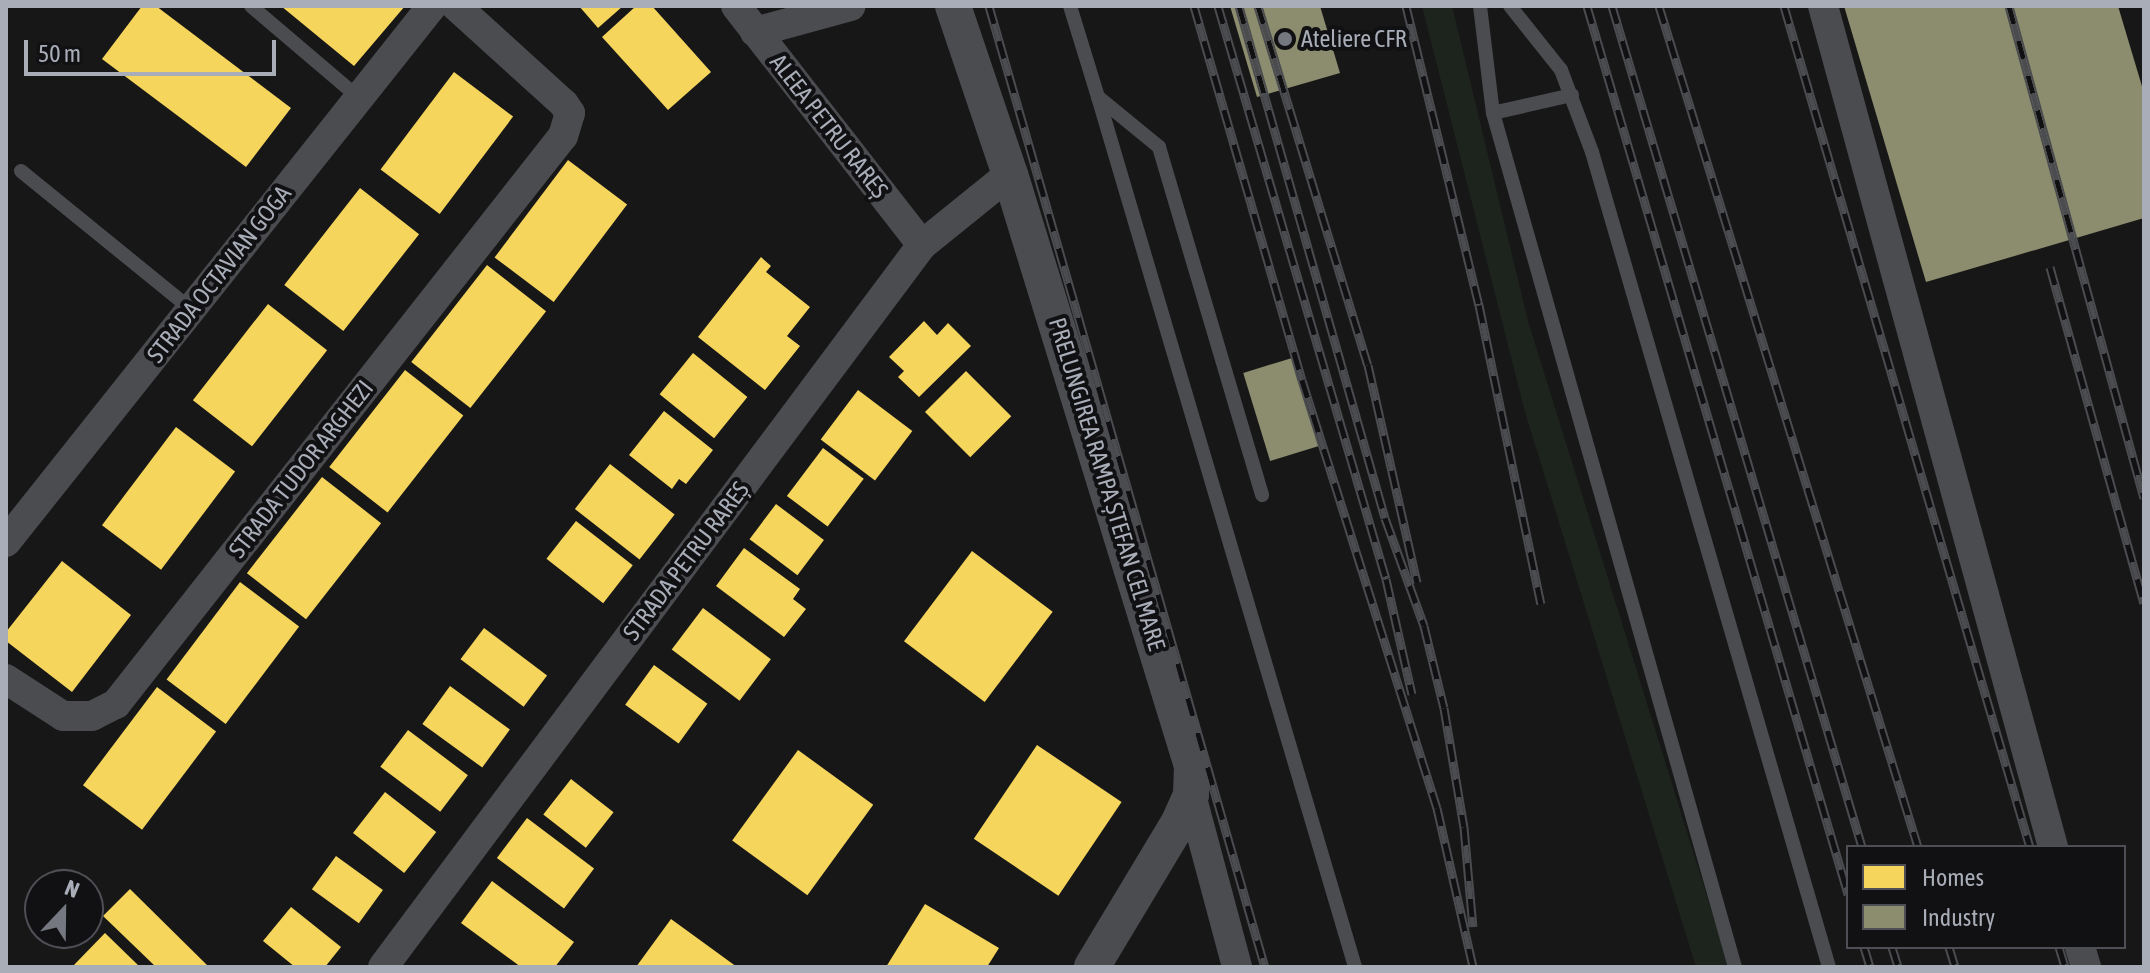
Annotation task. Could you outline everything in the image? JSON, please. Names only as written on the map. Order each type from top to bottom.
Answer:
[{"type":"street","name":"STRADA OCTAVIAN GOGA","points":[[6,542],[432,6]]},
{"type":"street","name":"STRADA TUDOR ARGHEZI","points":[[6,679],[63,716],[92,716],[116,704],[563,136],[570,113],[564,104],[456,6]]},
{"type":"street","name":"ALEEA PETRU RAREȘ","points":[[736,6],[922,245]]},
{"type":"street","points":[[755,32],[851,6]]},
{"type":"street","name":"PRELUNGIREA RAMPA ȘTEFAN CEL MARE","points":[[953,6],[1010,174],[1176,706],[1192,766],[1191,795],[1237,967]]},
{"type":"street","points":[[1823,6],[2052,845]]},
{"type":"street","name":"STRADA PETRU RAREȘ","points":[[383,967],[922,245],[1010,174]]},
{"type":"street","points":[[1092,967],[1163,853],[1191,795]]},
{"type":"lane","points":[[251,6],[359,98]]},
{"type":"lane","points":[[1070,6],[1355,967]]},
{"type":"lane","points":[[1480,6],[1493,113],[1735,967]]},
{"type":"lane","points":[[1510,6],[1540,39],[1572,95],[1829,967]]},
{"type":"lane","points":[[1493,113],[1572,95]]},
{"type":"lane","points":[[1098,97],[1159,147],[1262,495]]},
{"type":"lane","points":[[21,171],[191,309]]},
{"type":"shaded area","points":[[1422,6],[1452,6],[1528,321],[1729,967],[1696,967],[1525,412]]},
{"type":"building: Homes","points":[[142,6],[156,6],[291,108],[246,167],[102,59]]},
{"type":"building: Homes","points":[[281,6],[405,6],[354,66]]},
{"type":"building: Homes","points":[[579,6],[623,6],[598,28]]},
{"type":"building: Homes","points":[[636,6],[652,6],[711,72],[668,110],[602,37]]},
{"type":"building: Homes","points":[[454,72],[513,117],[440,214],[381,169]]},
{"type":"building: Homes","points":[[568,160],[627,205],[554,302],[495,257]]},
{"type":"building: Homes","points":[[360,188],[419,234],[343,331],[284,285]]},
{"type":"building: Homes","points":[[761,257],[771,266],[766,272],[810,307],[787,336],[800,346],[765,390],[698,337]]},
{"type":"building: Homes","points":[[487,265],[546,311],[470,408],[411,362]]},
{"type":"building: Homes","points":[[268,304],[327,350],[252,446],[193,400]]},
{"type":"building: Homes","points":[[924,321],[937,335],[948,323],[971,346],[919,397],[898,377],[904,371],[889,357]]},
{"type":"building: Homes","points":[[693,353],[747,397],[714,438],[660,394]]},
{"type":"building: Homes","points":[[405,370],[463,416],[388,512],[329,467]]},
{"type":"building: Homes","points":[[966,371],[1011,416],[970,457],[925,412]]},
{"type":"building: Homes","points":[[858,390],[912,431],[875,480],[821,440]]},
{"type":"building: Homes","points":[[664,411],[713,450],[686,484],[679,479],[672,489],[629,455]]},
{"type":"building: Homes","points":[[176,427],[235,472],[161,570],[102,525]]},
{"type":"building: Homes","points":[[823,448],[864,479],[828,527],[787,496]]},
{"type":"building: Homes","points":[[610,464],[675,514],[640,559],[575,509]]},
{"type":"building: Homes","points":[[322,477],[381,523],[306,619],[247,573]]},
{"type":"building: Homes","points":[[776,504],[824,540],[797,575],[750,539]]},
{"type":"building: Homes","points":[[576,521],[633,565],[603,603],[546,559]]},
{"type":"building: Homes","points":[[744,548],[800,589],[793,599],[806,609],[784,637],[716,586]]},
{"type":"building: Homes","points":[[972,551],[1053,612],[985,702],[904,641]]},
{"type":"building: Homes","points":[[62,561],[131,615],[72,692],[6,641],[6,632]]},
{"type":"building: Homes","points":[[240,582],[299,627],[226,724],[167,679]]},
{"type":"building: Homes","points":[[703,608],[771,659],[740,701],[672,650]]},
{"type":"building: Homes","points":[[484,628],[547,676],[524,707],[461,659]]},
{"type":"building: Homes","points":[[654,665],[707,704],[679,743],[625,705]]},
{"type":"building: Homes","points":[[450,686],[510,729],[482,768],[422,724]]},
{"type":"building: Homes","points":[[157,687],[216,732],[142,830],[83,785]]},
{"type":"building: Homes","points":[[408,730],[468,775],[440,812],[380,767]]},
{"type":"building: Homes","points":[[1037,745],[1122,802],[1058,896],[974,839]]},
{"type":"building: Homes","points":[[798,750],[873,805],[807,895],[732,841]]},
{"type":"building: Homes","points":[[571,779],[614,812],[586,848],[543,814]]},
{"type":"building: Homes","points":[[385,792],[436,832],[404,873],[353,833]]},
{"type":"building: Homes","points":[[527,818],[594,869],[564,908],[497,858]]},
{"type":"building: Homes","points":[[336,856],[383,890],[359,923],[312,889]]},
{"type":"building: Homes","points":[[492,881],[574,942],[555,967],[521,967],[461,923]]},
{"type":"building: Homes","points":[[130,889],[209,967],[156,967],[104,915]]},
{"type":"building: Homes","points":[[925,904],[999,948],[987,967],[886,967]]},
{"type":"building: Homes","points":[[291,907],[341,947],[325,967],[295,967],[263,941]]},
{"type":"building: Homes","points":[[671,919],[737,967],[636,967]]},
{"type":"building: Homes","points":[[104,934],[140,967],[72,967],[89,949],[104,949]]},
{"type":"building: Industry","name":"Ateliere CFR","points":[[1230,6],[1320,6],[1340,73],[1257,97]]},
{"type":"building: Industry","points":[[1844,6],[2118,6],[2144,93],[2144,218],[1926,282]]},
{"type":"building: Industry","points":[[1292,358],[1319,446],[1270,461],[1243,373]]},
{"type":"railway","points":[[989,6],[1265,967]]},
{"type":"railway","points":[[1194,6],[1302,380],[1437,808],[1473,967]]},
{"type":"railway","points":[[1218,6],[1386,579],[1412,694]]},
{"type":"railway","points":[[1239,6],[1385,518],[1424,626],[1444,708],[1464,827],[1473,927]]},
{"type":"railway","points":[[1258,6],[1368,365],[1417,583]]},
{"type":"railway","points":[[1406,6],[1479,305],[1541,604]]},
{"type":"railway","points":[[1587,6],[1846,887]]},
{"type":"railway","points":[[1612,6],[1861,845]]},
{"type":"railway","points":[[1659,6],[1917,845]]},
{"type":"railway","points":[[1784,6],[2029,845]]},
{"type":"railway","points":[[2009,6],[2144,498]]},
{"type":"railway","points":[[2050,267],[2144,603]]},
{"type":"railway","points":[[1865,949],[1870,967]]},
{"type":"railway","points":[[1893,949],[1898,967]]},
{"type":"railway","points":[[1950,949],[1955,967]]},
{"type":"railway","points":[[2060,949],[2065,967]]},
{"type":"place","name":"Ateliere CFR","points":[[1285,39]]}]
